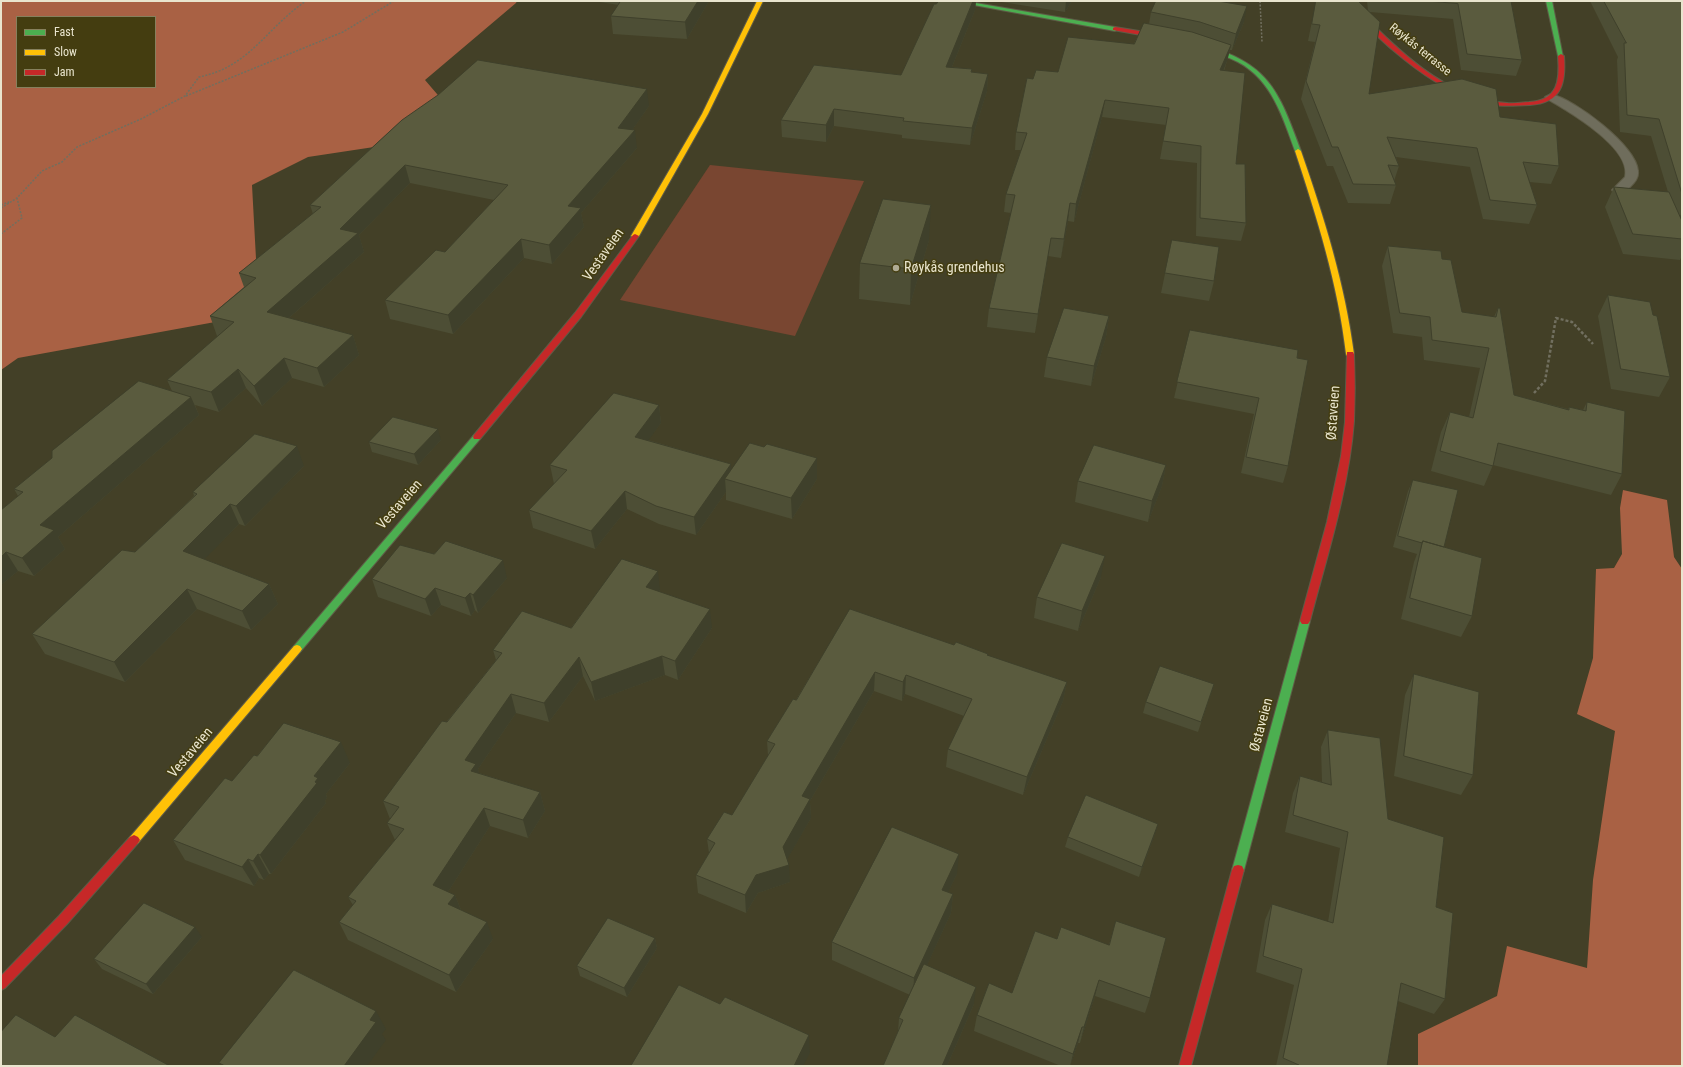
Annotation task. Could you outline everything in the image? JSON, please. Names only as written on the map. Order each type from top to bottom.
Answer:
[{"type":"street","name":"Vestaveien","points":[[1,984],[63,920],[165,805],[500,410],[578,315],[629,245],[647,216],[705,114],[760,1]]},
{"type":"street","points":[[955,1],[1180,41]]},
{"type":"street","name":"Røykås terrasse","points":[[1347,1],[1401,53],[1444,86],[1465,96],[1502,104],[1535,104],[1552,97]]},
{"type":"street","points":[[1549,1],[1563,77],[1559,90],[1552,97]]},
{"type":"street","name":"Østaveien","points":[[1185,1066],[1337,502],[1345,457],[1349,411],[1350,357],[1343,313],[1326,243],[1306,174],[1277,97],[1267,81],[1250,66],[1227,54],[1192,44]]},
{"type":"lane","points":[[1552,97],[1592,121],[1605,132],[1625,155],[1631,168],[1632,175],[1628,182],[1618,190]]},
{"type":"path","points":[[185,96],[199,77],[215,74],[232,66],[268,36],[290,12],[306,1]]},
{"type":"path","points":[[1,206],[17,198],[42,171],[62,162],[77,148],[141,119],[185,96],[343,32],[394,1]]},
{"type":"path","points":[[1250,66],[1257,60],[1261,53],[1260,1]]},
{"type":"path","points":[[1,234],[22,218],[17,198]]},
{"type":"path","points":[[1534,393],[1545,381],[1556,318],[1561,317],[1573,324],[1585,334],[1593,344]]},
{"type":"shaded area","points":[[1,1],[517,1],[425,80],[449,108],[374,147],[308,157],[252,185],[259,314],[18,358],[1,370]]},
{"type":"shaded area","points":[[710,165],[864,181],[795,336],[620,300]]},
{"type":"shaded area","points":[[1623,490],[1667,500],[1674,557],[1682,569],[1682,1066],[1418,1066],[1418,1034],[1497,996],[1507,946],[1587,968],[1593,880],[1615,731],[1577,714],[1593,658],[1596,569],[1614,568],[1622,554],[1620,508]]},
{"type":"building","points":[[621,1],[698,1],[685,22],[611,16]]},
{"type":"building","points":[[939,1],[973,1],[946,67],[972,69],[971,72],[988,74],[972,128],[903,121],[904,118],[834,109],[826,125],[781,120],[814,65],[901,75],[934,4]]},
{"type":"building","points":[[1156,1],[1218,1],[1247,6],[1236,34],[1200,22],[1151,12]]},
{"type":"building","points":[[1316,1],[1358,1],[1380,22],[1369,94],[1462,79],[1496,89],[1500,117],[1556,124],[1559,166],[1523,162],[1537,205],[1490,200],[1477,148],[1387,137],[1399,166],[1388,165],[1396,185],[1353,184],[1338,147],[1332,147],[1306,81],[1320,25],[1312,24]]},
{"type":"building","points":[[1428,1],[1511,1],[1522,60],[1467,54],[1458,4]]},
{"type":"building","points":[[1604,1],[1682,1],[1682,194],[1659,119],[1627,115],[1624,43],[1626,43]]},
{"type":"building","points":[[1144,23],[1192,32],[1231,45],[1220,70],[1245,73],[1236,164],[1245,164],[1246,223],[1200,218],[1201,146],[1163,141],[1169,108],[1105,100],[1076,204],[1070,203],[1064,239],[1051,238],[1038,314],[989,308],[1015,195],[1006,194],[1027,133],[1016,132],[1027,78],[1033,79],[1036,70],[1058,72],[1068,37],[1134,44]]},
{"type":"building","points":[[478,60],[647,89],[618,128],[635,130],[568,206],[581,208],[549,245],[521,239],[448,315],[385,300],[436,250],[445,252],[508,185],[405,165],[340,229],[358,233],[267,312],[353,335],[317,368],[284,358],[254,386],[238,369],[211,392],[167,380],[234,322],[210,316],[256,278],[239,273],[321,207],[310,205],[402,120],[438,95]]},
{"type":"building","points":[[1614,187],[1669,192],[1682,221],[1682,239],[1633,234]]},
{"type":"building","points":[[883,199],[931,205],[911,269],[860,263]]},
{"type":"building","points":[[1172,240],[1219,247],[1214,281],[1165,273]]},
{"type":"building","points":[[1388,246],[1441,251],[1442,259],[1451,260],[1462,312],[1496,317],[1498,308],[1500,308],[1514,395],[1569,410],[1569,407],[1586,411],[1587,402],[1625,411],[1622,474],[1498,443],[1493,466],[1440,451],[1450,412],[1473,418],[1489,348],[1432,340],[1430,317],[1400,313]]},
{"type":"building","points":[[1608,295],[1650,302],[1653,315],[1657,316],[1670,377],[1621,369]]},
{"type":"building","points":[[1064,308],[1109,316],[1094,366],[1047,357]]},
{"type":"building","points":[[1190,330],[1298,350],[1297,358],[1308,360],[1288,466],[1246,457],[1259,398],[1177,382]]},
{"type":"building","points":[[139,381],[191,397],[40,525],[54,530],[22,558],[6,552],[1,557],[1,510],[23,492],[14,489],[52,458],[52,451]]},
{"type":"building","points":[[614,393],[659,405],[635,437],[731,464],[694,517],[656,506],[625,491],[591,531],[529,510],[567,470],[550,465]]},
{"type":"building","points":[[393,417],[438,429],[414,454],[369,442]]},
{"type":"building","points":[[255,434],[297,446],[236,506],[230,504],[183,551],[269,584],[242,611],[187,589],[114,662],[32,634],[122,550],[135,552],[197,494],[193,492]]},
{"type":"building","points":[[750,443],[764,447],[767,444],[817,458],[791,498],[725,479]]},
{"type":"building","points":[[1094,445],[1166,465],[1152,501],[1078,481]]},
{"type":"building","points":[[1413,480],[1458,490],[1444,547],[1423,541],[1422,543],[1398,536]]},
{"type":"building","points":[[446,541],[503,560],[473,595],[470,593],[465,598],[435,588],[425,599],[372,579],[400,545],[434,554]]},
{"type":"building","points":[[1423,541],[1482,558],[1472,616],[1410,598]]},
{"type":"building","points":[[1062,543],[1105,556],[1082,611],[1037,597]]},
{"type":"building","points":[[622,559],[658,571],[646,587],[710,609],[675,661],[662,656],[591,682],[579,657],[544,703],[511,694],[465,760],[476,764],[471,771],[540,792],[523,820],[484,808],[433,885],[455,895],[448,904],[487,922],[449,975],[339,922],[356,901],[348,897],[404,829],[387,823],[399,807],[383,801],[442,721],[447,722],[502,653],[493,650],[522,611],[571,628]]},
{"type":"building","points":[[850,609],[954,645],[956,642],[988,654],[987,655],[1067,682],[1027,777],[948,749],[972,699],[906,675],[903,682],[875,672],[802,796],[810,799],[783,847],[789,865],[756,875],[745,895],[696,875],[715,843],[707,839],[724,812],[732,815],[775,744],[767,741],[793,699],[796,700]]},
{"type":"building","points":[[1160,666],[1214,684],[1201,722],[1146,702]]},
{"type":"building","points":[[1414,674],[1479,692],[1473,775],[1404,756]]},
{"type":"building","points":[[284,723],[341,742],[314,776],[318,778],[315,782],[317,783],[260,855],[258,854],[253,861],[248,859],[242,867],[173,840],[225,778],[232,781],[254,755],[257,756]]},
{"type":"building","points":[[1328,730],[1380,738],[1388,819],[1444,837],[1436,907],[1453,913],[1445,999],[1401,983],[1387,1066],[1299,1066],[1283,1058],[1302,969],[1263,956],[1272,904],[1333,923],[1348,832],[1293,815],[1300,776],[1331,785]]},
{"type":"building","points":[[1086,795],[1158,824],[1142,867],[1068,837]]},
{"type":"building","points":[[892,827],[959,854],[942,890],[953,894],[914,978],[832,942]]},
{"type":"building","points":[[144,903],[195,927],[146,984],[94,959]]},
{"type":"building","points":[[608,918],[655,938],[624,988],[577,966]]},
{"type":"building","points":[[1116,921],[1166,938],[1150,998],[1099,980],[1084,1027],[1082,1027],[1073,1054],[977,1015],[989,983],[1012,993],[1035,931],[1057,939],[1061,927],[1109,945]]},
{"type":"building","points":[[924,964],[976,987],[942,1066],[883,1066],[903,1020],[899,1018]]},
{"type":"building","points":[[294,970],[376,1011],[370,1020],[376,1022],[344,1066],[225,1066],[219,1063]]},
{"type":"building","points":[[679,985],[720,1004],[725,997],[809,1035],[794,1066],[631,1066]]},
{"type":"building","points":[[16,1015],[55,1037],[75,1015],[170,1066],[1,1066],[1,1032]]},
{"type":"traffic: fast","points":[[955,1],[1115,29]]},
{"type":"traffic: fast","points":[[1549,1],[1561,56]]},
{"type":"traffic: fast","points":[[1200,46],[1223,53],[1241,62],[1255,71],[1266,82],[1283,111],[1298,151]]},
{"type":"traffic: fast","points":[[297,649],[477,437]]},
{"type":"traffic: fast","points":[[1238,870],[1305,621]]},
{"type":"traffic: slow","points":[[635,236],[705,114],[760,1]]},
{"type":"traffic: slow","points":[[1298,151],[1315,200],[1337,277],[1347,329],[1350,354]]},
{"type":"traffic: slow","points":[[134,840],[297,649]]},
{"type":"traffic: jam","points":[[1347,1],[1386,40],[1431,76],[1455,91],[1481,100],[1508,105],[1537,103],[1552,97],[1556,92],[1561,79],[1561,56]]},
{"type":"traffic: jam","points":[[1115,29],[1169,38]]},
{"type":"traffic: jam","points":[[477,437],[578,315],[635,236]]},
{"type":"traffic: jam","points":[[1305,621],[1331,522],[1345,456],[1350,422],[1350,354]]},
{"type":"traffic: jam","points":[[1,984],[63,920],[134,840]]},
{"type":"traffic: jam","points":[[1185,1066],[1238,870]]},
{"type":"place","name":"Røykås grendehus","points":[[896,268]]}]
